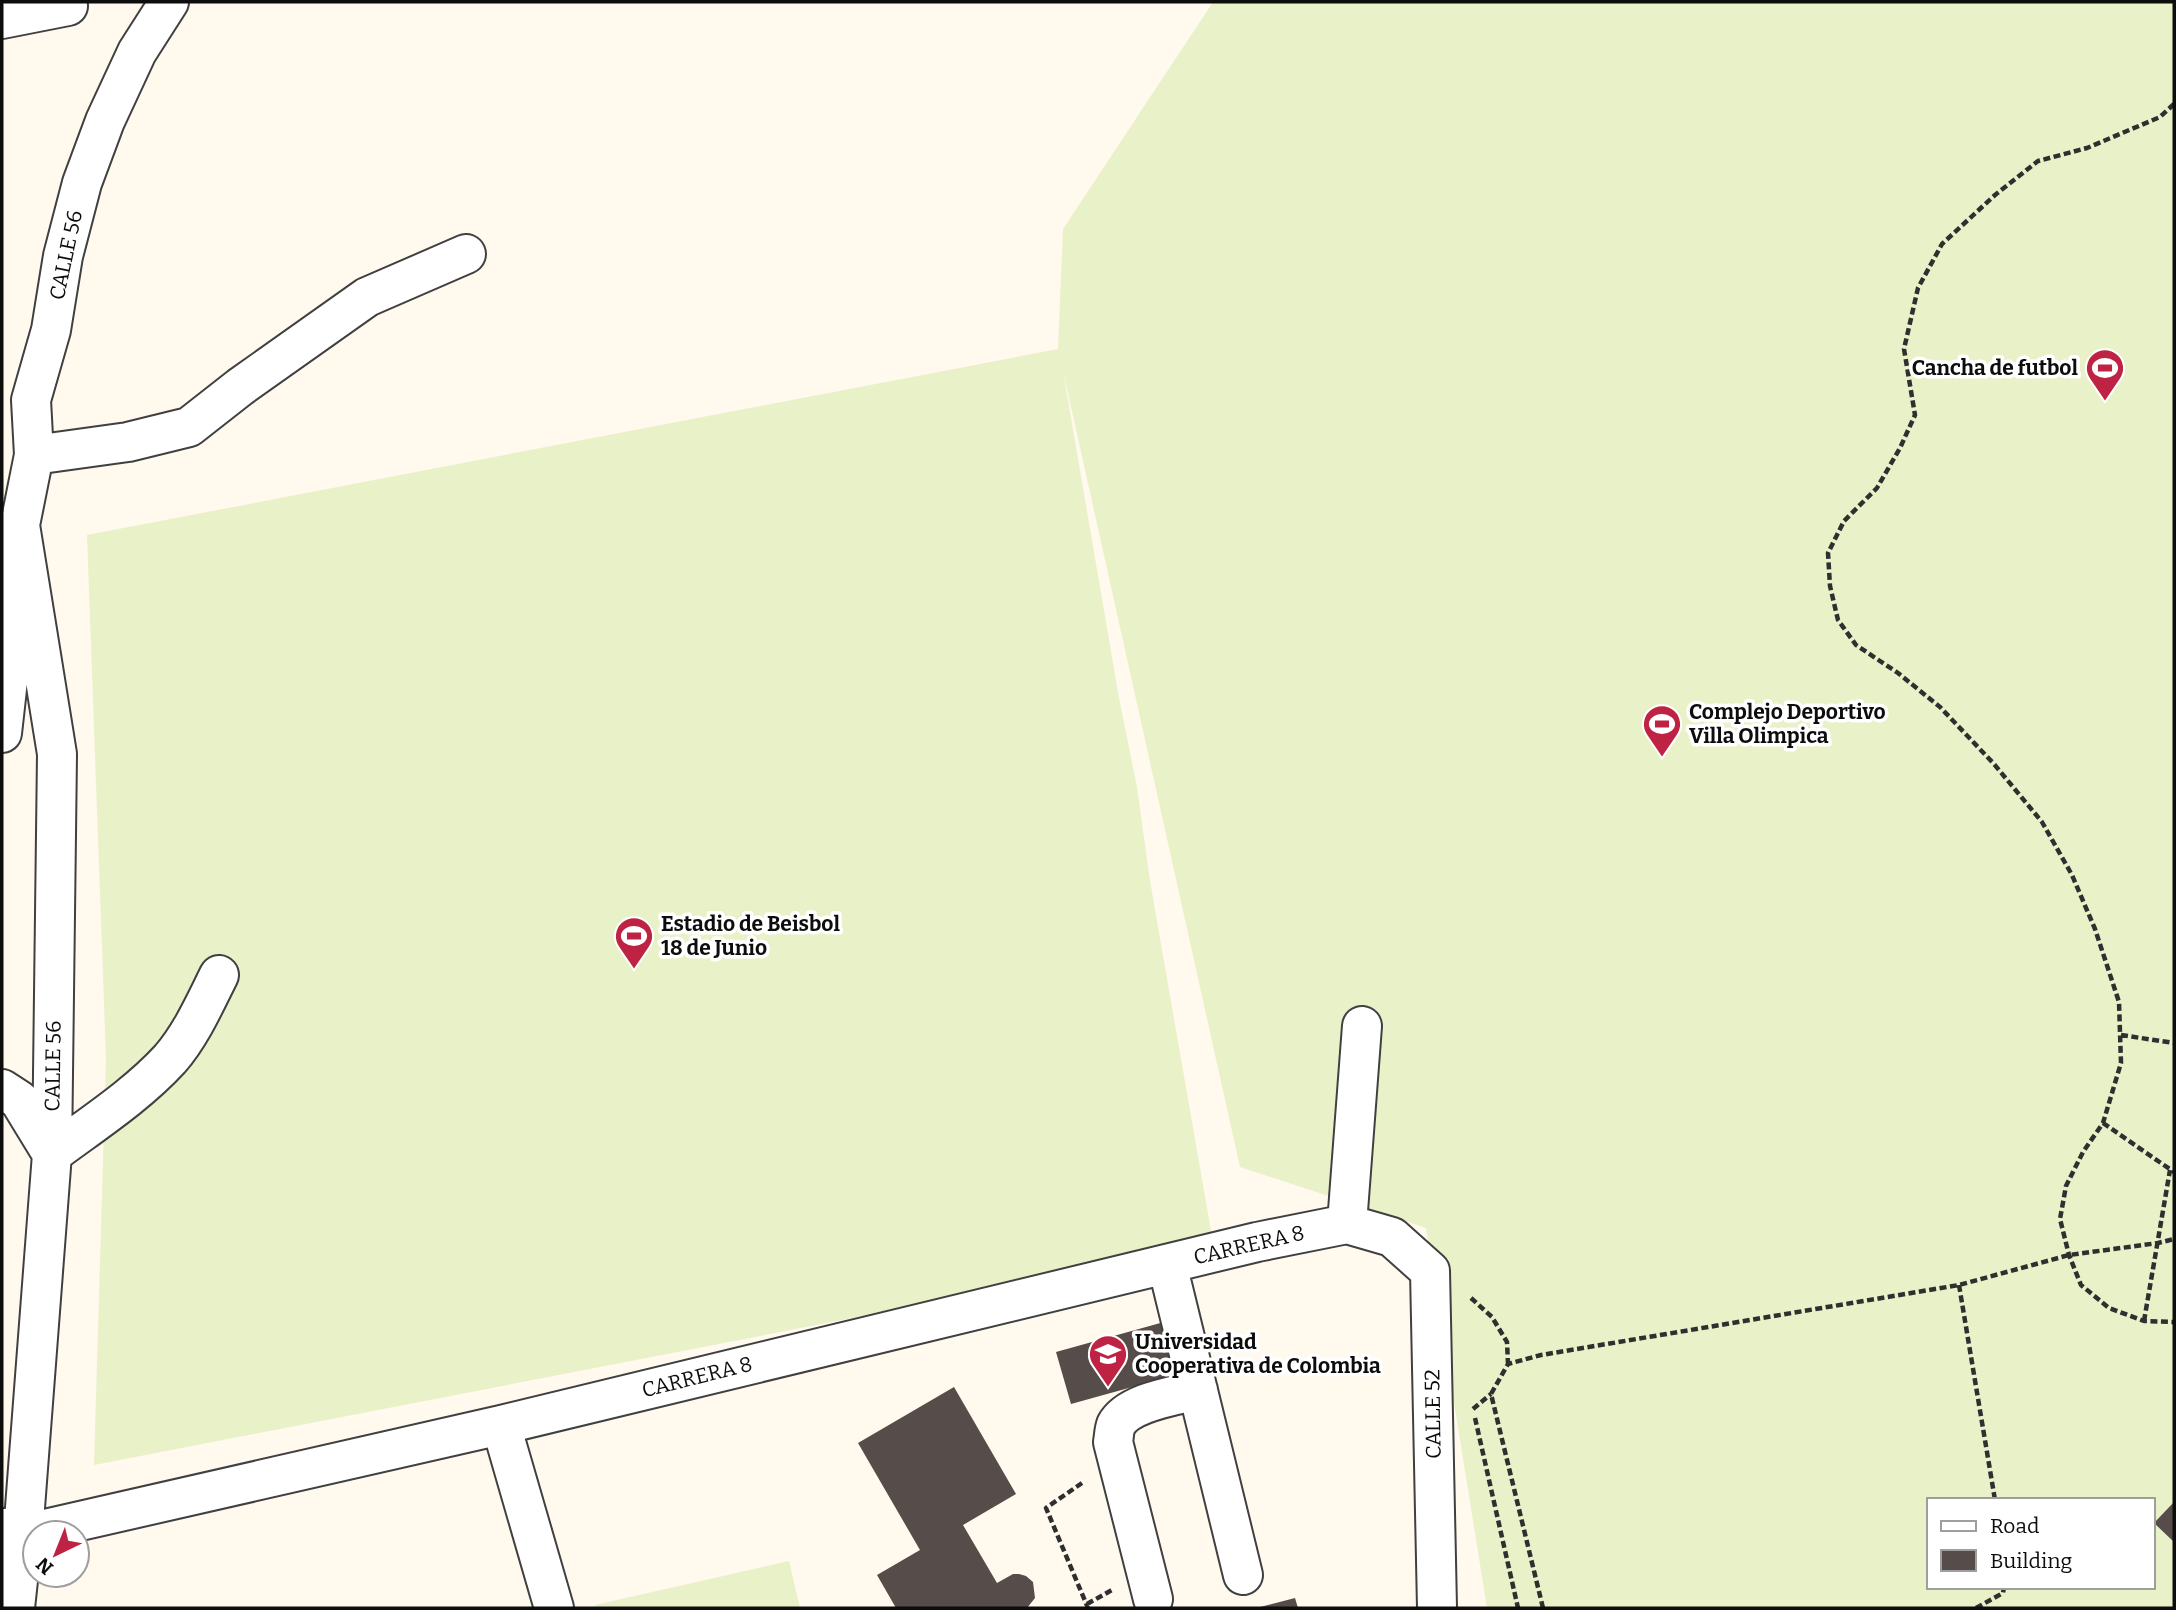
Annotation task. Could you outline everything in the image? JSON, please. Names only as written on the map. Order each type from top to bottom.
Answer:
[{"type":"street","name":"CALLE 56","points":[[2,733],[20,525],[34,455],[16,402],[51,330],[63,256],[87,171],[105,121],[137,52],[169,2]]},
{"type":"street","points":[[2,19],[68,6]]},
{"type":"street","points":[[34,455],[128,442],[188,427],[367,298],[466,254]]},
{"type":"street","name":"CALLE 56","points":[[15,1608],[12,1531],[52,1154],[57,754],[20,525]]},
{"type":"street","points":[[2,1089],[19,1100],[52,1154],[129,1097],[171,1058],[197,1018],[219,975]]},
{"type":"street","points":[[1347,1224],[1362,1026]]},
{"type":"street","name":"CARRERA 8","points":[[12,1531],[501,1425],[1256,1242],[1347,1224],[1392,1237],[1430,1272]]},
{"type":"street","points":[[1167,1264],[1243,1575]]},
{"type":"street","name":"CALLE 52","points":[[1430,1272],[1437,1608]]},
{"type":"street","points":[[1153,1599],[1113,1442],[1115,1426],[1126,1412],[1198,1390]]},
{"type":"street","points":[[501,1425],[554,1608]]},
{"type":"path","points":[[2174,104],[2160,117],[2087,148],[2038,161],[1995,194],[1942,244],[1918,288],[1904,349],[1915,415],[1877,488],[1844,522],[1828,553],[1830,586],[1838,620],[1856,645],[1898,673],[1940,707],[1994,764],[2042,822],[2072,875],[2095,929],[2119,1002],[2122,1063],[2103,1123],[2083,1152],[2066,1186],[2060,1219],[2068,1255],[2081,1285],[2109,1308],[2144,1321],[2174,1322]]},
{"type":"path","points":[[2120,1035],[2174,1043]]},
{"type":"path","points":[[2103,1123],[2172,1171],[2144,1321]]},
{"type":"path","points":[[1508,1364],[1541,1355],[1959,1285],[2068,1255],[2174,1239]]},
{"type":"path","points":[[1430,1272],[1463,1291],[1492,1317],[1507,1342],[1508,1364],[1491,1394],[1473,1409],[1518,1608]]},
{"type":"path","points":[[1959,1285],[1995,1498]]},
{"type":"path","points":[[1491,1394],[1543,1608]]},
{"type":"path","points":[[1087,1479],[1046,1508],[1088,1608]]},
{"type":"path","points":[[1976,1608],[2003,1593],[2004,1589]]},
{"type":"green space","name":"Complejo Deportivo Villa Olimpica","points":[[1213,2],[2174,2],[2174,1608],[1487,1608],[1426,1228],[1240,1167],[1063,371],[1119,698],[1137,787],[1150,881],[1214,1248],[94,1465],[106,1059],[87,535],[1058,349],[1063,229]]},
{"type":"green space","points":[[789,1561],[800,1608],[596,1608],[595,1605]]},
{"type":"building","points":[[1164,1322],[1179,1374],[1071,1404],[1056,1352]]},
{"type":"building","points":[[954,1387],[1016,1494],[963,1525],[997,1583],[1013,1574],[1026,1576],[1033,1582],[1035,1598],[1027,1608],[896,1608],[877,1575],[920,1550],[858,1443]]},
{"type":"building","points":[[2174,1502],[2174,1542],[2155,1524]]},
{"type":"building","points":[[1295,1598],[1298,1608],[1260,1608],[1260,1607]]},
{"type":"place","name":"Cancha de futbol","points":[[2105,402]]},
{"type":"place","name":"Complejo Deportivo Villa Olimpica","points":[[1662,758]]},
{"type":"place","name":"Estadio de Beisbol 18 de Junio","points":[[634,970]]},
{"type":"place","name":"Universidad Cooperativa de Colombia","points":[[1108,1388]]}]
